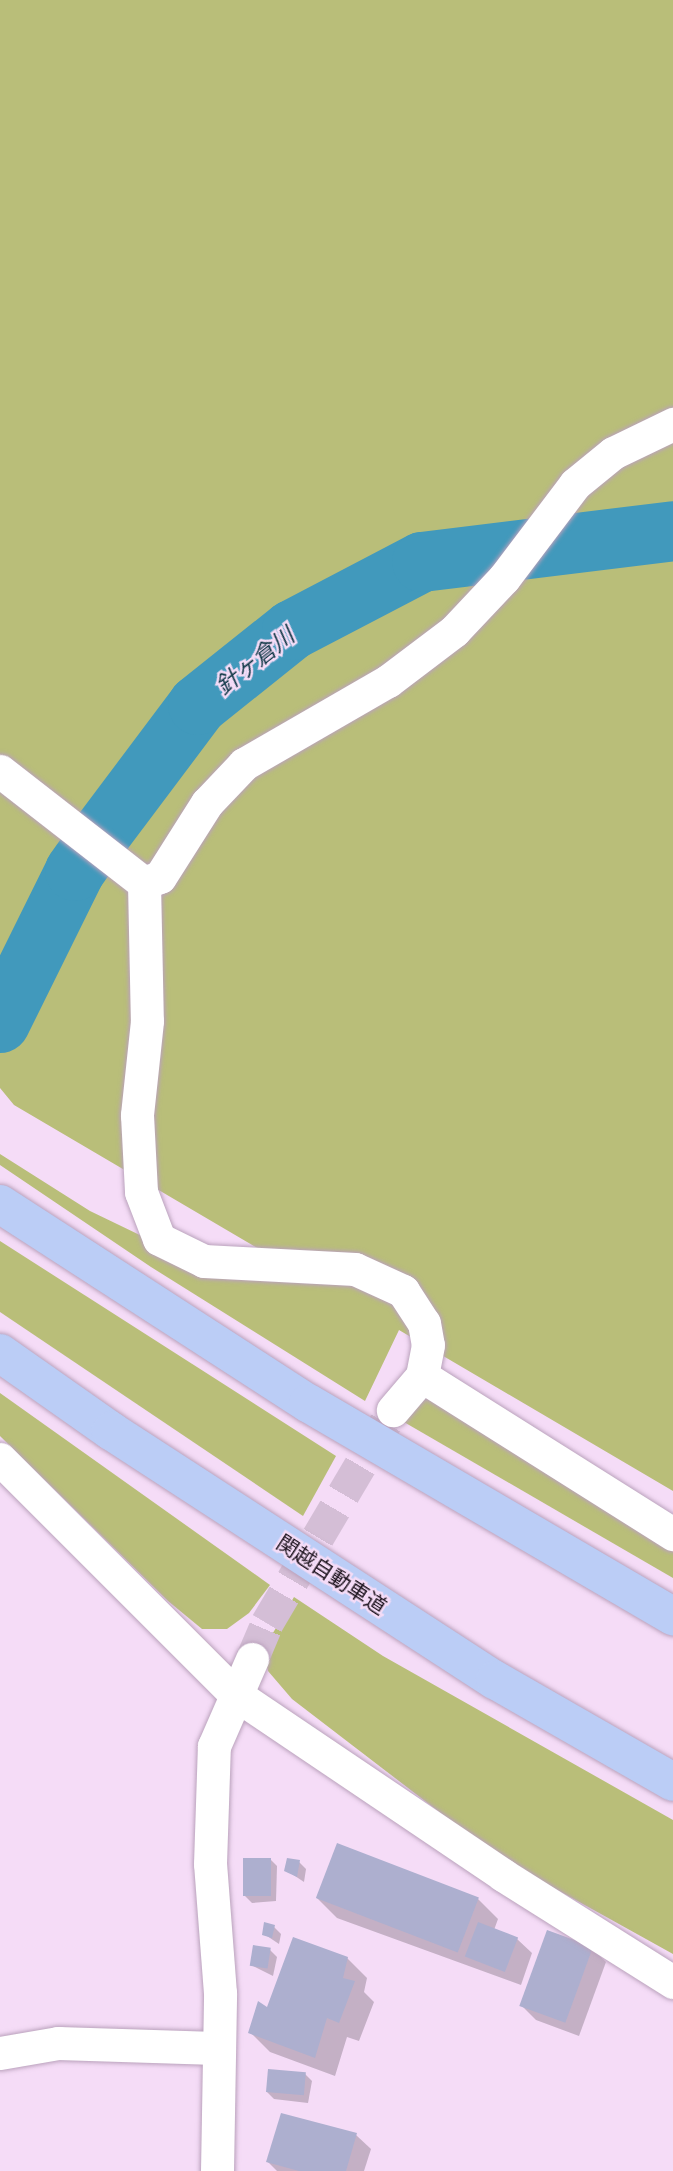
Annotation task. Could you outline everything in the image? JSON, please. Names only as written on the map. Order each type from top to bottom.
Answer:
[{"type":"highway","points":[[0,1204],[319,1410],[673,1616]]},
{"type":"highway","name":"関越自動車道","points":[[0,1353],[111,1432],[495,1680],[673,1782]]},
{"type":"street","points":[[144,883],[160,877],[207,803],[244,764],[388,681],[454,631],[504,578],[575,484],[613,453],[673,424]]},
{"type":"street","points":[[0,771],[144,883]]},
{"type":"street","points":[[144,883],[147,1021],[138,1128],[141,1192],[159,1239],[204,1261],[355,1269],[403,1292],[424,1323],[428,1345],[422,1376],[393,1410]]},
{"type":"street","points":[[422,1376],[673,1534]]},
{"type":"street","points":[[0,1459],[235,1694],[503,1875],[673,1982]]},
{"type":"street","points":[[217,2171],[216,2048],[220,1993],[209,1864],[214,1746],[235,1694],[253,1659]]},
{"type":"street","points":[[0,2053],[58,2043],[216,2048]]},
{"type":"green space","points":[[0,0],[673,0],[673,1491],[399,1330],[365,1401],[151,1267],[0,1165],[0,1154],[90,1211],[202,1265],[293,1269],[14,1105],[0,1088]]},
{"type":"green space","points":[[0,1241],[336,1456],[303,1516],[0,1312]]},
{"type":"green space","points":[[425,1385],[673,1540],[673,1578],[397,1418]]},
{"type":"green space","points":[[0,1393],[270,1585],[249,1613],[227,1629],[202,1629],[168,1601],[0,1436]]},
{"type":"green space","points":[[294,1597],[383,1656],[673,1820],[673,1954],[498,1857],[292,1699],[268,1671],[263,1650]]},
{"type":"building","points":[[337,1843],[479,1897],[458,1953],[316,1898]]},
{"type":"building","points":[[243,1858],[271,1858],[271,1896],[243,1896]]},
{"type":"building","points":[[287,1858],[300,1860],[297,1877],[284,1871]]},
{"type":"building","points":[[264,1922],[275,1925],[272,1938],[262,1935]]},
{"type":"building","points":[[478,1922],[518,1937],[505,1972],[465,1957]]},
{"type":"building","points":[[547,1930],[593,1947],[565,2023],[519,2006]]},
{"type":"building","points":[[293,1937],[348,1957],[343,1978],[355,1981],[339,2023],[327,2018],[315,2058],[248,2033],[258,2001],[267,2007]]},
{"type":"building","points":[[253,1945],[271,1948],[267,1969],[250,1966]]},
{"type":"building","points":[[268,2069],[306,2072],[304,2095],[266,2092]]},
{"type":"building","points":[[281,2113],[357,2133],[346,2171],[299,2171],[266,2162]]},
{"type":"waterway","name":"針ヶ倉川","points":[[0,1023],[75,871],[102,833],[198,705],[292,630],[422,562],[673,531]]},
{"type":"tunnel","points":[[252,1659],[267,1623],[388,1418]]}]
